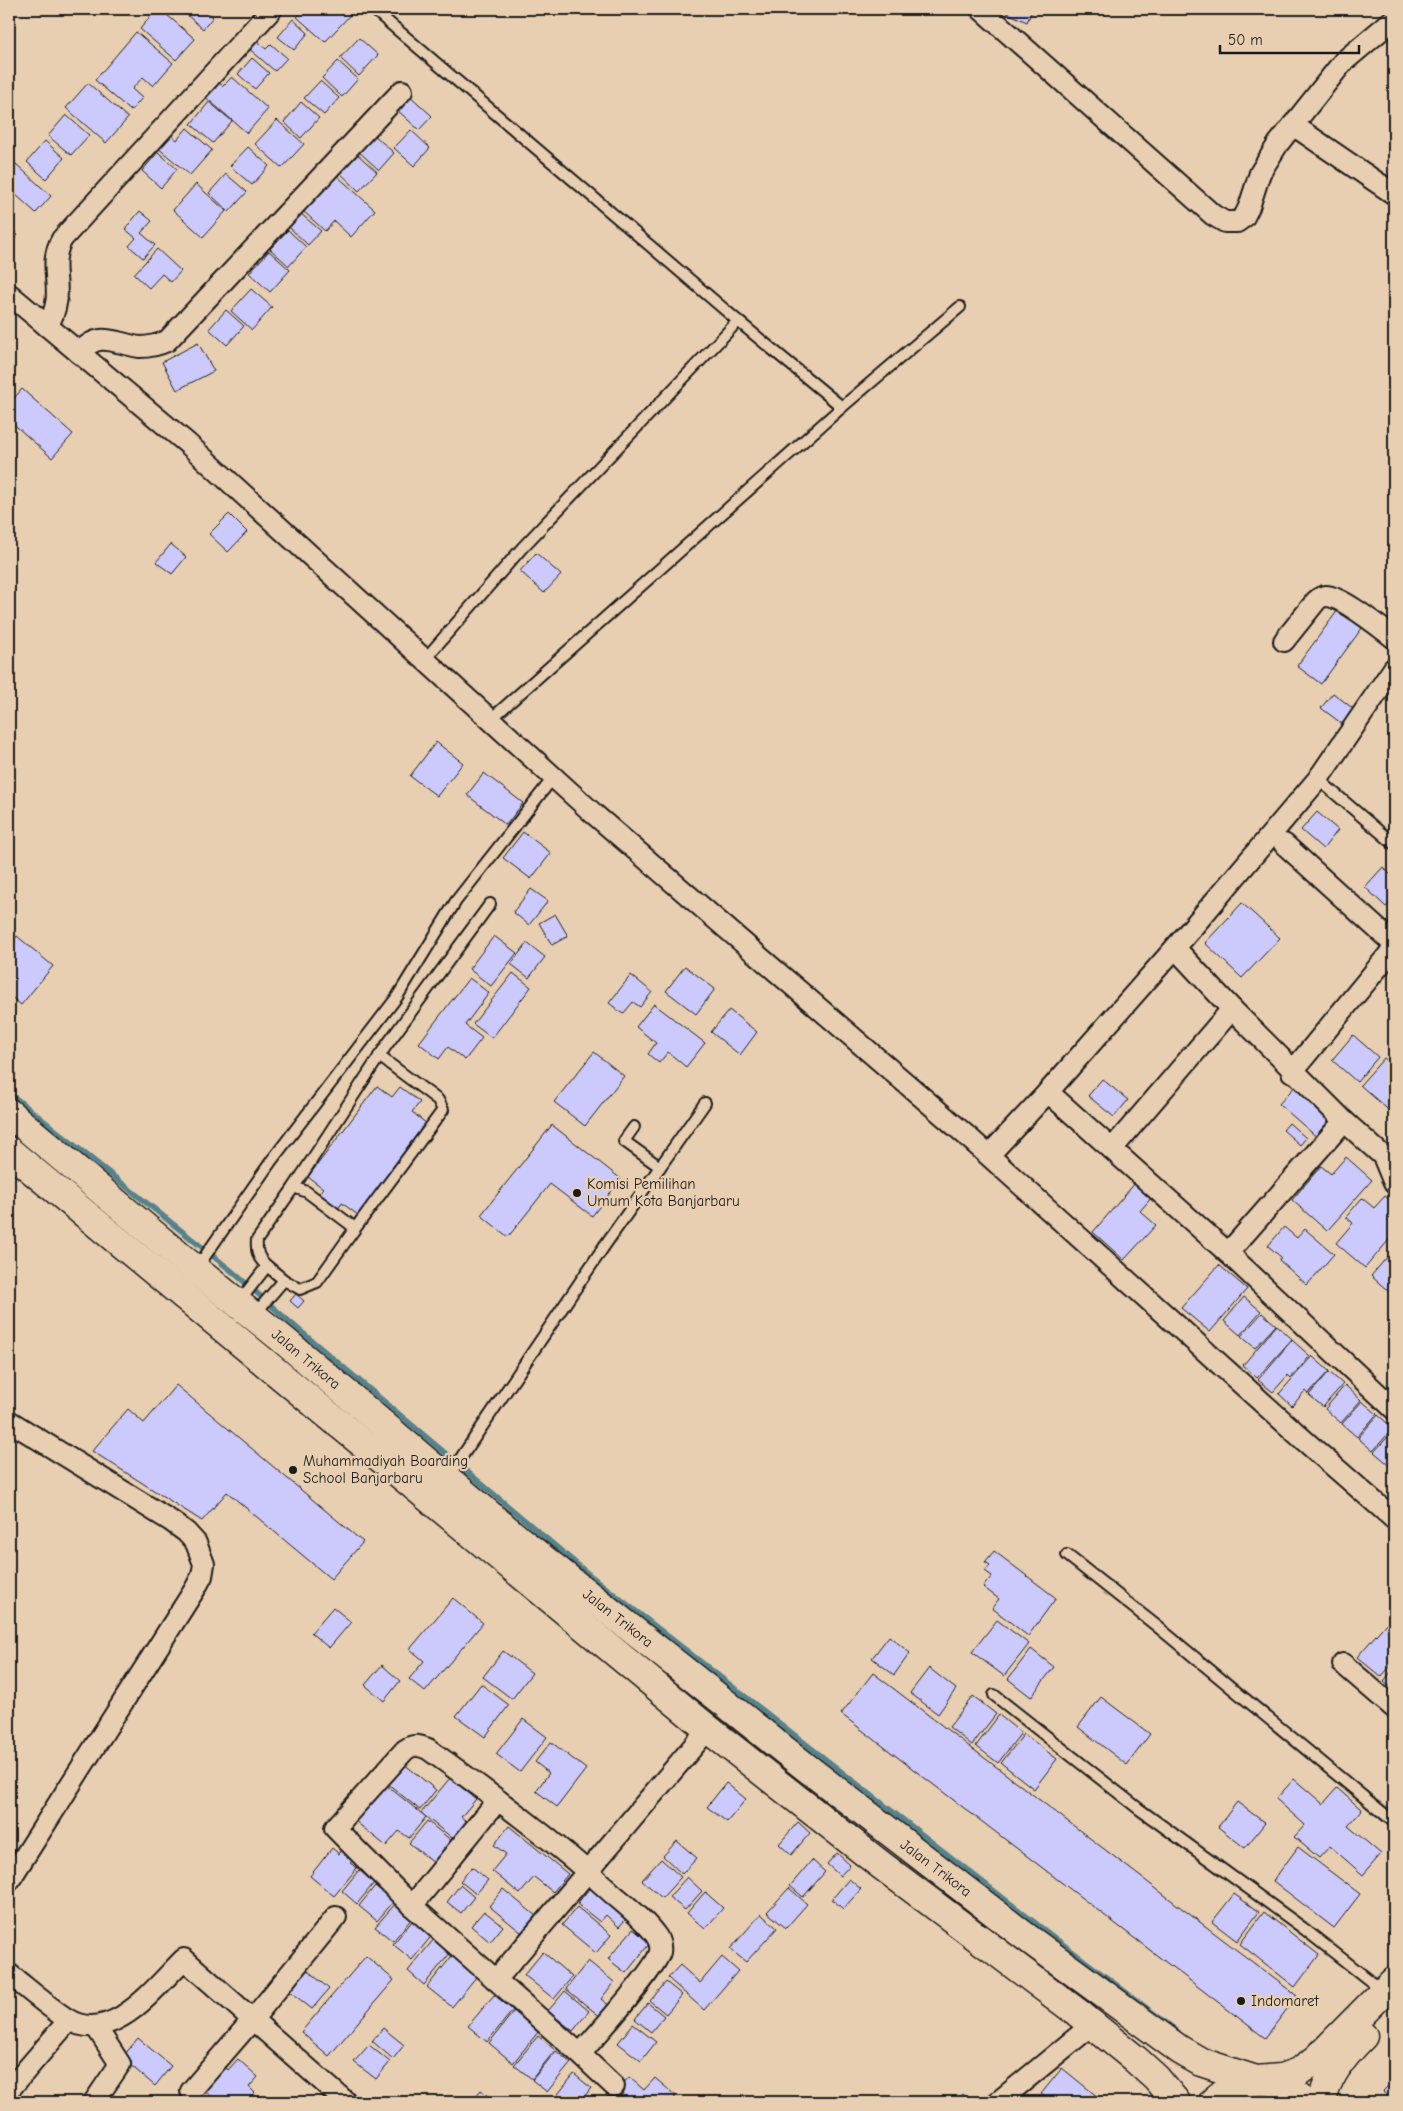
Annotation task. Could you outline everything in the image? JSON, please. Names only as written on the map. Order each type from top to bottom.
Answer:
[{"type":"main road","name":"Jalan Trikora","points":[[9,1113],[196,1270],[452,1471],[518,1539],[807,1768],[1149,2030],[1201,2062],[1256,2080],[1273,2082],[1288,2088],[1304,2102]]},
{"type":"main road","name":"Jalan Trikora","points":[[9,1151],[708,1729],[881,1865],[1092,2025],[1156,2078],[1176,2102]]},
{"type":"main road","points":[[90,1218],[109,1195]]},
{"type":"main road","points":[[1213,2102],[1222,2093],[1238,2084],[1281,2078],[1298,2072],[1317,2059],[1391,1993]]},
{"type":"main road","points":[[1322,2102],[1324,2090],[1335,2069],[1391,1993]]},
{"type":"street","points":[[47,326],[55,314],[57,304],[55,260],[56,249],[62,239],[272,9]]},
{"type":"street","points":[[981,9],[1184,187],[1213,215],[1226,222],[1237,222],[1244,217],[1260,174],[1268,159],[1343,62],[1394,19]]},
{"type":"street","points":[[79,353],[92,340],[116,341],[149,347],[167,341],[402,91]]},
{"type":"street","points":[[1293,125],[1394,194]]},
{"type":"street","points":[[9,294],[188,444],[553,778],[989,1155],[1306,1442],[1394,1519]]},
{"type":"street","points":[[1284,641],[1316,601],[1321,597],[1327,596],[1339,600],[1394,638]]},
{"type":"street","points":[[989,1155],[1048,1092],[1175,948],[1318,779],[1394,668]]},
{"type":"street","points":[[1284,844],[1394,944]]},
{"type":"street","points":[[1175,948],[1292,1072],[1344,1121],[1389,1158],[1394,1184]]},
{"type":"street","points":[[1292,1072],[1394,948]]},
{"type":"street","points":[[1112,1149],[1232,1010]]},
{"type":"street","points":[[1048,1092],[1228,1253],[1394,1409]]},
{"type":"street","points":[[1228,1253],[1344,1121]]},
{"type":"street","points":[[9,1881],[195,1590],[202,1576],[204,1564],[196,1543],[171,1521],[11,1427]]},
{"type":"street","points":[[1343,1664],[1394,1708]]},
{"type":"street","points":[[496,1980],[708,1729]]},
{"type":"street","points":[[580,2054],[649,1970],[660,1953],[657,1938],[644,1922],[588,1871],[498,1800],[428,1749],[418,1745],[411,1745],[404,1750],[335,1828],[412,1906],[614,2086]]},
{"type":"street","points":[[412,1906],[498,1800]]},
{"type":"street","points":[[191,2091],[253,2019],[336,1917]]},
{"type":"street","points":[[9,1974],[69,2020],[96,2027],[126,2016],[184,1959],[346,2102]]},
{"type":"street","points":[[9,2090],[69,2020]]},
{"type":"street","points":[[998,2102],[1092,2025]]},
{"type":"street","points":[[94,2102],[120,2064],[96,2027]]},
{"type":"lane","points":[[373,9],[738,321],[842,407]]},
{"type":"lane","points":[[490,720],[842,407],[960,307]]},
{"type":"lane","points":[[425,660],[522,548],[738,321]]},
{"type":"lane","points":[[196,1270],[272,1160],[397,997],[456,901],[553,778]]},
{"type":"lane","points":[[1318,779],[1394,844]]},
{"type":"lane","points":[[379,1056],[438,1100],[443,1110],[317,1282],[300,1289],[284,1280],[259,1258],[256,1250],[256,1240],[294,1187],[379,1056],[490,904]]},
{"type":"lane","points":[[452,1471],[705,1104]]},
{"type":"lane","points":[[634,1127],[624,1142],[660,1167]]},
{"type":"lane","points":[[294,1187],[307,1192],[351,1225],[354,1230]]},
{"type":"lane","points":[[246,1309],[267,1266]]},
{"type":"lane","points":[[246,1309],[284,1280]]},
{"type":"lane","points":[[1067,1555],[1203,1664],[1394,1822]]},
{"type":"lane","points":[[994,1695],[1139,1809],[1391,1993]]},
{"type":"building","points":[[157,9],[160,9],[195,39],[176,60],[140,29]]},
{"type":"building","points":[[192,9],[204,9],[213,17],[203,29],[187,15]]},
{"type":"building","points":[[304,9],[345,9],[351,14],[325,42],[297,17]]},
{"type":"building","points":[[999,9],[1033,9],[1027,22]]},
{"type":"building","points":[[293,19],[308,33],[294,50],[278,37]]},
{"type":"building","points":[[136,32],[173,63],[153,86],[143,77],[132,89],[142,98],[131,111],[95,80]]},
{"type":"building","points":[[359,38],[378,55],[359,76],[340,58]]},
{"type":"building","points":[[254,39],[266,49],[271,44],[287,58],[275,71],[247,47]]},
{"type":"building","points":[[252,58],[269,73],[255,89],[238,74]]},
{"type":"building","points":[[338,61],[358,79],[342,97],[322,78]]},
{"type":"building","points":[[232,77],[268,109],[247,133],[203,95],[216,80],[223,86]]},
{"type":"building","points":[[320,81],[339,98],[324,115],[304,98]]},
{"type":"building","points":[[88,83],[128,118],[106,143],[66,108]]},
{"type":"building","points":[[408,94],[432,116],[419,130],[395,108]]},
{"type":"building","points":[[209,102],[232,121],[213,143],[191,124]]},
{"type":"building","points":[[301,102],[319,118],[301,138],[284,122]]},
{"type":"building","points":[[66,115],[89,135],[71,155],[48,136]]},
{"type":"building","points":[[277,120],[304,144],[282,168],[255,144]]},
{"type":"building","points":[[187,128],[212,150],[190,175],[157,147],[169,133],[177,140]]},
{"type":"building","points":[[411,130],[430,148],[414,166],[394,148]]},
{"type":"building","points":[[372,133],[394,153],[379,170],[357,150]]},
{"type":"building","points":[[45,141],[64,158],[46,179],[27,162]]},
{"type":"building","points":[[248,147],[269,166],[252,185],[230,166]]},
{"type":"building","points":[[158,152],[177,169],[161,188],[142,171]]},
{"type":"building","points":[[355,152],[377,172],[359,191],[338,171]]},
{"type":"building","points":[[16,164],[51,196],[36,213],[15,194],[9,201],[9,172]]},
{"type":"building","points":[[226,174],[247,192],[229,212],[209,193]]},
{"type":"building","points":[[335,174],[375,210],[351,237],[334,221],[325,231],[302,210]]},
{"type":"building","points":[[196,184],[226,211],[203,237],[173,210]]},
{"type":"building","points":[[140,211],[152,221],[141,233],[155,245],[143,258],[129,246],[136,238],[125,229]]},
{"type":"building","points":[[300,213],[321,231],[308,245],[288,226]]},
{"type":"building","points":[[9,227],[18,235],[9,245]]},
{"type":"building","points":[[288,230],[306,247],[289,266],[270,249]]},
{"type":"building","points":[[157,249],[181,271],[171,282],[162,274],[149,288],[134,274]]},
{"type":"building","points":[[269,251],[290,270],[270,292],[249,273]]},
{"type":"building","points":[[251,289],[272,307],[252,330],[231,311]]},
{"type":"building","points":[[226,310],[244,326],[227,345],[209,329]]},
{"type":"building","points":[[198,343],[214,371],[177,390],[162,362]]},
{"type":"building","points":[[22,389],[73,434],[52,458],[9,420],[9,404]]},
{"type":"building","points":[[229,514],[247,532],[228,552],[209,534]]},
{"type":"building","points":[[171,544],[186,557],[172,574],[156,562]]},
{"type":"building","points":[[536,553],[561,575],[544,593],[520,571]]},
{"type":"building","points":[[1338,610],[1362,628],[1321,684],[1297,666]]},
{"type":"building","points":[[1333,693],[1360,714],[1349,729],[1321,708]]},
{"type":"building","points":[[436,742],[463,763],[437,796],[410,776]]},
{"type":"building","points":[[484,773],[523,803],[506,825],[467,795]]},
{"type":"building","points":[[1317,812],[1338,830],[1323,849],[1301,830]]},
{"type":"building","points":[[523,832],[551,853],[531,879],[503,858]]},
{"type":"building","points":[[1383,867],[1394,878],[1394,899],[1386,907],[1365,887]]},
{"type":"building","points":[[531,889],[548,901],[529,925],[513,912]]},
{"type":"building","points":[[1242,903],[1280,938],[1242,978],[1205,943]]},
{"type":"building","points":[[555,914],[568,936],[552,945],[539,923]]},
{"type":"building","points":[[17,936],[53,966],[21,1005],[9,995],[9,946]]},
{"type":"building","points":[[494,936],[517,953],[491,986],[469,969]]},
{"type":"building","points":[[527,943],[545,957],[529,978],[511,964]]},
{"type":"building","points":[[685,966],[715,989],[696,1014],[666,991]]},
{"type":"building","points":[[513,973],[531,987],[492,1038],[473,1024]]},
{"type":"building","points":[[631,975],[652,992],[640,1007],[633,1002],[623,1014],[609,1003]]},
{"type":"building","points":[[469,978],[489,993],[465,1025],[482,1038],[465,1060],[448,1047],[439,1059],[419,1043]]},
{"type":"building","points":[[654,1004],[705,1043],[686,1067],[668,1052],[659,1063],[648,1054],[656,1043],[636,1027]]},
{"type":"building","points":[[729,1010],[757,1032],[740,1055],[711,1032]]},
{"type":"building","points":[[1353,1035],[1378,1057],[1357,1082],[1332,1060]]},
{"type":"building","points":[[594,1052],[624,1076],[585,1126],[554,1102]]},
{"type":"building","points":[[1384,1058],[1394,1066],[1394,1115],[1360,1085]]},
{"type":"building","points":[[1102,1079],[1128,1100],[1114,1117],[1088,1096]]},
{"type":"building","points":[[1297,1084],[1337,1119],[1319,1139],[1279,1104]]},
{"type":"building","points":[[377,1086],[392,1097],[400,1087],[420,1102],[412,1112],[427,1124],[358,1215],[342,1203],[336,1212],[316,1197],[323,1188],[308,1177]]},
{"type":"building","points":[[1289,1123],[1306,1138],[1300,1145],[1283,1130]]},
{"type":"building","points":[[552,1125],[621,1179],[592,1216],[550,1184],[508,1237],[481,1215]]},
{"type":"building","points":[[1346,1157],[1372,1180],[1327,1231],[1292,1200],[1321,1166],[1331,1174]]},
{"type":"building","points":[[1136,1182],[1152,1197],[1140,1211],[1156,1225],[1124,1260],[1093,1232]]},
{"type":"building","points":[[1385,1196],[1394,1204],[1394,1222],[1392,1224],[1394,1226],[1394,1234],[1365,1268],[1336,1243],[1353,1223],[1346,1217],[1362,1198],[1374,1208]]},
{"type":"building","points":[[1284,1227],[1297,1238],[1305,1229],[1334,1254],[1307,1285],[1279,1260],[1281,1257],[1268,1246]]},
{"type":"building","points":[[1394,1249],[1394,1296],[1371,1276]]},
{"type":"building","points":[[1219,1265],[1247,1289],[1210,1332],[1181,1308]]},
{"type":"building","points":[[296,1294],[304,1301],[298,1308],[290,1301]]},
{"type":"building","points":[[1244,1297],[1261,1311],[1240,1335],[1224,1321]]},
{"type":"building","points":[[1262,1313],[1276,1325],[1255,1348],[1241,1336]]},
{"type":"building","points":[[1277,1325],[1292,1339],[1257,1378],[1243,1365]]},
{"type":"building","points":[[1292,1340],[1310,1356],[1291,1378],[1288,1375],[1273,1392],[1258,1380]]},
{"type":"building","points":[[1312,1356],[1329,1371],[1308,1394],[1305,1391],[1292,1406],[1279,1394]]},
{"type":"building","points":[[1329,1372],[1343,1384],[1323,1407],[1309,1395]]},
{"type":"building","points":[[176,1385],[363,1542],[331,1579],[227,1492],[202,1521],[92,1451],[128,1409],[144,1423]]},
{"type":"building","points":[[1345,1385],[1361,1400],[1341,1423],[1325,1409]]},
{"type":"building","points":[[1362,1401],[1377,1414],[1357,1437],[1342,1424]]},
{"type":"building","points":[[1378,1415],[1393,1428],[1373,1451],[1358,1438]]},
{"type":"building","points":[[1394,1430],[1394,1466],[1393,1468],[1374,1452]]},
{"type":"building","points":[[994,1551],[1056,1598],[1028,1636],[992,1608],[999,1599],[983,1587],[992,1576],[985,1571],[990,1565],[985,1562]]},
{"type":"building","points":[[453,1598],[483,1623],[425,1692],[409,1679],[424,1661],[410,1649]]},
{"type":"building","points":[[333,1607],[351,1622],[329,1648],[311,1633]]},
{"type":"building","points":[[1394,1614],[1394,1662],[1381,1677],[1357,1657]]},
{"type":"building","points":[[997,1620],[1029,1644],[1004,1676],[972,1652]]},
{"type":"building","points":[[889,1636],[910,1653],[894,1675],[872,1658]]},
{"type":"building","points":[[1031,1649],[1054,1667],[1031,1697],[1008,1679]]},
{"type":"building","points":[[503,1651],[532,1673],[512,1699],[483,1677]]},
{"type":"building","points":[[382,1665],[400,1681],[384,1701],[365,1685]]},
{"type":"building","points":[[929,1668],[956,1689],[938,1714],[910,1693]]},
{"type":"building","points":[[1394,1668],[1394,1690],[1384,1681]]},
{"type":"building","points":[[873,1673],[1297,1996],[1265,2038],[841,1714]]},
{"type":"building","points":[[481,1684],[509,1705],[485,1737],[456,1716]]},
{"type":"building","points":[[973,1696],[996,1714],[972,1745],[949,1727]]},
{"type":"building","points":[[1101,1697],[1150,1734],[1127,1765],[1078,1727]]},
{"type":"building","points":[[999,1715],[1021,1733],[998,1763],[976,1746]]},
{"type":"building","points":[[523,1719],[547,1737],[520,1772],[496,1754]]},
{"type":"building","points":[[1024,1734],[1057,1759],[1034,1789],[1001,1763]]},
{"type":"building","points":[[551,1742],[586,1769],[557,1807],[536,1791],[549,1773],[535,1762]]},
{"type":"building","points":[[403,1763],[436,1790],[420,1810],[387,1783]]},
{"type":"building","points":[[450,1778],[476,1799],[461,1817],[470,1824],[456,1841],[421,1813]]},
{"type":"building","points":[[1294,1779],[1323,1804],[1337,1788],[1362,1810],[1348,1826],[1381,1854],[1363,1875],[1330,1846],[1319,1858],[1294,1837],[1305,1825],[1276,1799]]},
{"type":"building","points":[[726,1783],[746,1799],[727,1822],[707,1807]]},
{"type":"building","points":[[385,1784],[426,1817],[409,1838],[399,1831],[386,1846],[355,1821]]},
{"type":"building","points":[[1237,1802],[1265,1823],[1245,1848],[1218,1827]]},
{"type":"building","points":[[427,1821],[452,1841],[434,1863],[409,1843]]},
{"type":"building","points":[[798,1822],[810,1833],[791,1855],[779,1844]]},
{"type":"building","points":[[509,1826],[568,1874],[553,1892],[534,1877],[520,1894],[492,1871],[506,1854],[494,1845]]},
{"type":"building","points":[[677,1841],[697,1858],[682,1874],[663,1856]]},
{"type":"building","points":[[1298,1847],[1360,1894],[1334,1928],[1273,1881]]},
{"type":"building","points":[[332,1848],[339,1854],[343,1849],[355,1858],[350,1863],[357,1868],[334,1896],[310,1876]]},
{"type":"building","points":[[837,1853],[850,1865],[840,1876],[827,1864]]},
{"type":"building","points":[[661,1859],[681,1877],[662,1898],[642,1880]]},
{"type":"building","points":[[812,1860],[825,1872],[803,1897],[790,1886]]},
{"type":"building","points":[[472,1867],[488,1880],[476,1894],[460,1881]]},
{"type":"building","points":[[359,1870],[374,1883],[357,1904],[342,1891]]},
{"type":"building","points":[[687,1877],[702,1891],[685,1910],[669,1897]]},
{"type":"building","points":[[849,1879],[861,1889],[843,1909],[832,1899]]},
{"type":"building","points":[[593,1884],[630,1914],[619,1927],[606,1915],[600,1922],[577,1904]]},
{"type":"building","points":[[460,1885],[474,1897],[461,1913],[447,1902]]},
{"type":"building","points":[[375,1886],[394,1901],[377,1921],[359,1906]]},
{"type":"building","points":[[789,1888],[807,1904],[786,1928],[767,1912]]},
{"type":"building","points":[[503,1889],[536,1916],[522,1933],[489,1906]]},
{"type":"building","points":[[705,1892],[723,1908],[705,1929],[687,1913]]},
{"type":"building","points":[[1234,1894],[1259,1912],[1237,1941],[1212,1922]]},
{"type":"building","points":[[396,1903],[413,1917],[393,1941],[375,1927]]},
{"type":"building","points":[[577,1907],[611,1935],[596,1953],[562,1925]]},
{"type":"building","points":[[484,1911],[503,1926],[490,1942],[471,1926]]},
{"type":"building","points":[[1264,1912],[1319,1955],[1295,1987],[1240,1944]]},
{"type":"building","points":[[761,1914],[777,1928],[746,1962],[730,1949]]},
{"type":"building","points":[[414,1919],[433,1934],[412,1960],[393,1944]]},
{"type":"building","points":[[633,1929],[650,1943],[626,1973],[608,1959]]},
{"type":"building","points":[[434,1939],[451,1952],[424,1985],[408,1971]]},
{"type":"building","points":[[455,1952],[480,1972],[452,2007],[427,1987]]},
{"type":"building","points":[[543,1952],[572,1977],[554,1999],[524,1975]]},
{"type":"building","points":[[366,1956],[394,1980],[329,2056],[301,2032]]},
{"type":"building","points":[[722,1957],[738,1971],[704,2010],[668,1978],[680,1965],[700,1983]]},
{"type":"building","points":[[588,1961],[614,1982],[601,1999],[611,2007],[602,2018],[566,1989]]},
{"type":"building","points":[[306,1969],[329,1989],[312,2009],[288,1990]]},
{"type":"building","points":[[666,1982],[682,1995],[666,2014],[650,2001]]},
{"type":"building","points":[[565,1991],[589,2011],[573,2031],[548,2011]]},
{"type":"building","points":[[494,1995],[513,2010],[487,2042],[468,2026]]},
{"type":"building","points":[[648,2003],[664,2016],[651,2032],[635,2019]]},
{"type":"building","points":[[514,2011],[539,2031],[513,2063],[489,2043]]},
{"type":"building","points":[[633,2024],[656,2042],[641,2061],[618,2043]]},
{"type":"building","points":[[383,2028],[404,2045],[393,2059],[372,2041]]},
{"type":"building","points":[[538,2036],[555,2050],[532,2079],[514,2065]]},
{"type":"building","points":[[138,2038],[171,2066],[155,2086],[122,2058]]},
{"type":"building","points":[[369,2045],[390,2062],[376,2079],[354,2062]]},
{"type":"building","points":[[556,2051],[571,2063],[547,2092],[532,2080]]},
{"type":"building","points":[[238,2059],[258,2077],[249,2087],[255,2093],[247,2102],[218,2102],[204,2090],[224,2066],[228,2070]]},
{"type":"building","points":[[1062,2068],[1104,2102],[1051,2102],[1041,2094]]},
{"type":"building","points":[[574,2074],[591,2088],[580,2102],[560,2102],[555,2098]]},
{"type":"building","points":[[629,2077],[644,2090],[655,2078],[676,2096],[671,2102],[607,2102]]},
{"type":"building","points":[[1394,2080],[1394,2102],[1383,2091]]},
{"type":"building","points":[[481,2090],[495,2102],[471,2102]]},
{"type":"building","points":[[963,2094],[971,2102],[954,2102]]},
{"type":"waterway","points":[[9,1093],[233,1272],[592,1577],[1048,1933],[1178,2032]]},
{"type":"place","name":"Komisi Pemilihan Umum Kota Banjarbaru","points":[[577,1193]]},
{"type":"place","name":"Muhammadiyah Boarding School Banjarbaru","points":[[293,1470]]},
{"type":"place","name":"Indomaret","points":[[1241,2001]]}]
